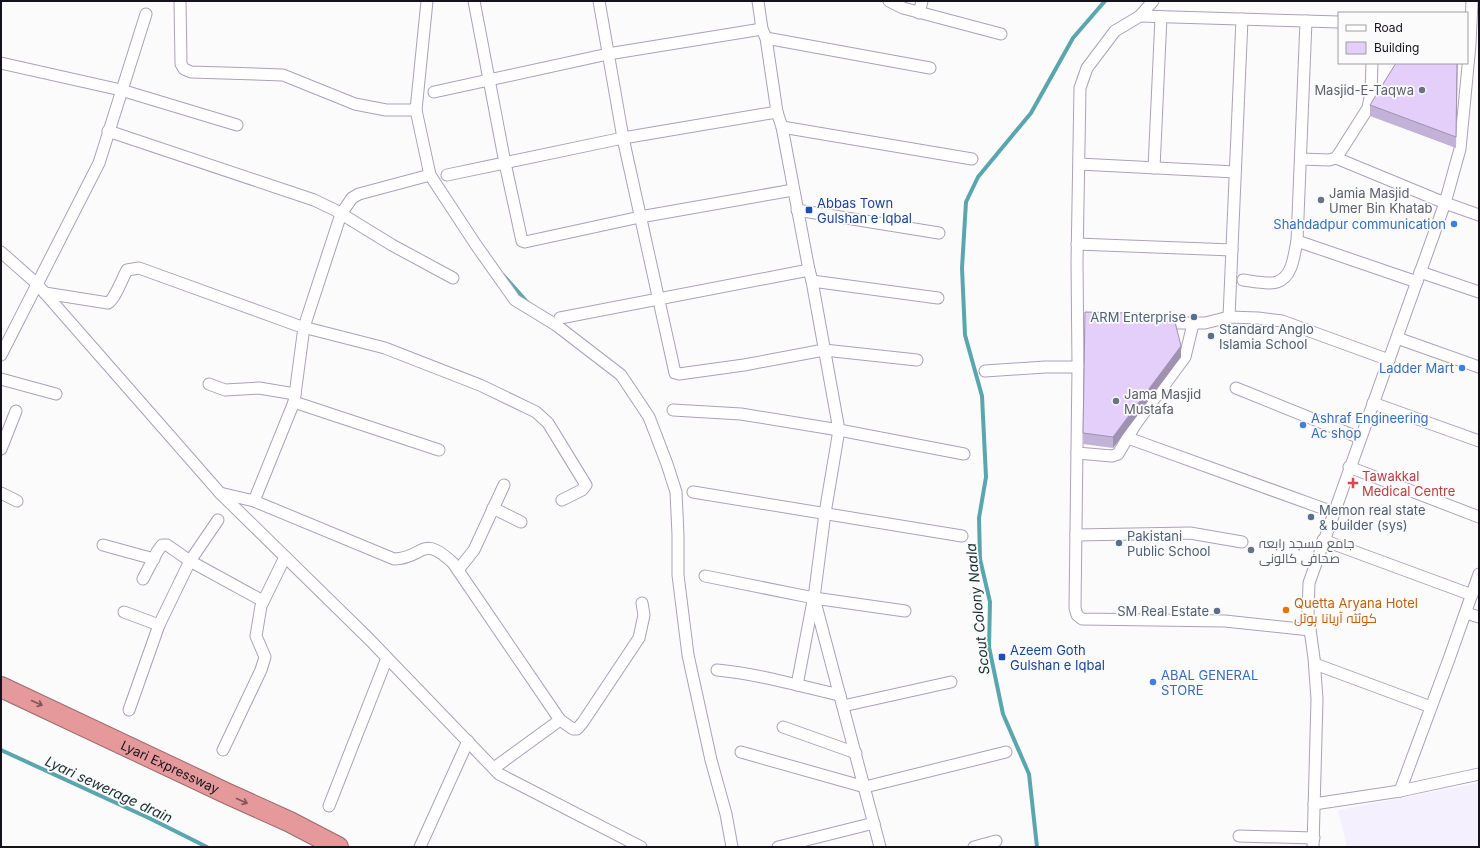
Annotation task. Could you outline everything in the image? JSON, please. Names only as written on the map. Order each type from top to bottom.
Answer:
[{"type":"highway","name":"Lyari Expressway","points":[[1,687],[290,822],[338,847]]},
{"type":"street","points":[[180,1],[181,64],[184,69],[191,72],[283,75],[355,104],[386,110],[416,110]]},
{"type":"street","points":[[427,1],[416,110],[430,175],[476,245],[515,300],[556,325],[621,374],[650,417],[667,464],[676,492],[678,575],[688,655],[711,760],[726,814],[732,847]]},
{"type":"street","points":[[474,1],[505,163],[522,241],[525,242],[640,217],[793,190]]},
{"type":"street","points":[[599,1],[623,138],[675,373],[679,374],[744,365],[824,350],[917,360]]},
{"type":"street","points":[[758,1],[777,112],[782,127],[839,430],[825,513],[814,598],[797,685]]},
{"type":"street","points":[[889,1],[903,8],[919,13],[1001,34]]},
{"type":"street","points":[[919,13],[922,1]]},
{"type":"street","points":[[1153,1],[1140,16],[1115,31],[1086,68],[1080,88],[1077,244],[1078,367],[1075,608],[1077,615],[1082,618],[1225,621],[1310,630]]},
{"type":"street","points":[[1239,836],[1314,843],[1317,699],[1315,664],[1308,615],[1309,583],[1349,467],[1445,203],[1460,149],[1475,46],[1469,24],[1472,1]]},
{"type":"street","points":[[1,355],[36,283],[59,242],[99,163],[146,14]]},
{"type":"street","points":[[1140,16],[1338,22]]},
{"type":"street","points":[[1154,168],[1161,17]]},
{"type":"street","points":[[1229,318],[1242,19]]},
{"type":"street","points":[[1243,280],[1277,283],[1290,271],[1297,241],[1306,21]]},
{"type":"street","points":[[434,92],[608,54],[764,33],[930,68]]},
{"type":"street","points":[[1,63],[121,90],[237,125]]},
{"type":"street","points":[[1336,158],[1368,108],[1371,92],[1372,64]]},
{"type":"street","points":[[446,175],[623,138],[777,112]]},
{"type":"street","points":[[782,127],[972,159]]},
{"type":"street","points":[[108,132],[314,200],[453,278]]},
{"type":"street","points":[[1301,159],[1329,160],[1336,158],[1445,203],[1479,214]]},
{"type":"street","points":[[1079,164],[1235,172]]},
{"type":"street","points":[[254,501],[294,398],[304,327],[341,214],[352,198],[359,194],[430,175]]},
{"type":"street","points":[[797,210],[939,233]]},
{"type":"street","points":[[1297,241],[1418,277],[1479,292]]},
{"type":"street","points":[[1077,244],[1232,250]]},
{"type":"street","points":[[1,252],[36,283],[220,493],[387,658],[499,774],[641,847]]},
{"type":"street","points":[[45,293],[108,303],[112,301],[127,270],[139,268],[304,327],[385,348],[480,385],[536,412],[548,423],[586,485],[582,490],[562,500]]},
{"type":"street","points":[[560,318],[809,270]]},
{"type":"street","points":[[812,281],[938,298]]},
{"type":"street","points":[[1152,323],[1193,324],[1229,318],[1258,318],[1282,321],[1389,360]]},
{"type":"street","points":[[1077,320],[1092,321]]},
{"type":"street","points":[[1077,453],[1112,456],[1118,454],[1135,426],[1185,357],[1193,324]]},
{"type":"street","points":[[1397,338],[1479,367]]},
{"type":"street","points":[[985,371],[1045,367],[1078,367]]},
{"type":"street","points":[[1,379],[56,394]]},
{"type":"street","points":[[209,384],[225,390],[259,388],[294,398],[440,450]]},
{"type":"street","points":[[1236,388],[1360,438]]},
{"type":"street","points":[[1373,403],[1479,441]]},
{"type":"street","points":[[673,410],[741,414],[839,430],[964,454]]},
{"type":"street","points":[[2,447],[16,411]]},
{"type":"street","points":[[1128,438],[1333,512]]},
{"type":"street","points":[[1349,467],[1479,517]]},
{"type":"street","points":[[458,570],[474,550],[504,485]]},
{"type":"street","points":[[693,492],[962,536]]},
{"type":"street","points":[[1,493],[17,501]]},
{"type":"street","points":[[220,493],[254,501],[394,560],[404,559],[428,547],[442,553],[458,570],[560,720],[573,729],[577,729],[583,722],[639,638],[644,615],[642,603]]},
{"type":"street","points":[[493,508],[520,522]]},
{"type":"street","points":[[129,710],[159,625],[190,561],[218,520]]},
{"type":"street","points":[[1076,534],[1190,533],[1242,542]]},
{"type":"street","points":[[1323,540],[1472,595]]},
{"type":"street","points":[[103,545],[154,559]]},
{"type":"street","points":[[143,579],[162,545],[166,545],[190,561],[264,601]]},
{"type":"street","points":[[223,750],[263,664],[265,657],[256,636],[261,606],[285,557]]},
{"type":"street","points":[[1400,791],[1432,707],[1479,574]]},
{"type":"street","points":[[705,576],[814,598],[905,610]]},
{"type":"street","points":[[814,598],[880,847]]},
{"type":"street","points":[[124,612],[159,625]]},
{"type":"street","points":[[1466,613],[1479,617]]},
{"type":"street","points":[[329,806],[387,658]]},
{"type":"street","points":[[1315,664],[1432,707]]},
{"type":"street","points":[[717,670],[761,676],[797,685],[842,700],[951,682]]},
{"type":"street","points":[[494,768],[560,720]]},
{"type":"street","points":[[783,727],[856,753]]},
{"type":"street","points":[[420,847],[468,741]]},
{"type":"street","points":[[741,752],[865,787],[1006,752]]},
{"type":"street","points":[[1314,804],[1400,791],[1479,774]]},
{"type":"street","points":[[778,847],[874,823]]},
{"type":"street","points":[[974,847],[996,841]]},
{"type":"shaded area","points":[[1479,783],[1479,847],[1347,847],[1338,810]]},
{"type":"building","name":"Masjid-E-Taqwa","points":[[1395,64],[1457,64],[1456,137],[1370,105]]},
{"type":"building","name":"Jama Masjid Mustafa","points":[[1085,312],[1173,314],[1181,346],[1113,437],[1083,433]]},
{"type":"waterway","name":"Scout Colony Naala","points":[[1037,847],[1029,774],[1003,714],[989,647],[990,602],[980,559],[979,518],[986,477],[982,396],[965,335],[962,268],[966,202],[978,177],[1031,113],[1073,38],[1105,1]]},
{"type":"waterway","points":[[503,275],[528,303]]},
{"type":"waterway","name":"Lyari sewerage drain","points":[[1,750],[151,819],[207,847]]},
{"type":"place","name":"Masjid-E-Taqwa","points":[[1422,90]]},
{"type":"place","name":"Jamia Masjid Umer Bin Khatab","points":[[1321,200]]},
{"type":"place","name":"Abbas Town Gulshan e Iqbal","points":[[809,210]]},
{"type":"place","name":"Shahdadpur communication","points":[[1454,224]]},
{"type":"place","name":"ARM Enterprise","points":[[1194,317]]},
{"type":"place","name":"Standard Anglo Islamia School","points":[[1211,336]]},
{"type":"place","name":"Ladder Mart","points":[[1462,368]]},
{"type":"place","name":"Jama Masjid Mustafa","points":[[1116,401]]},
{"type":"place","name":"Ashraf Engineering Ac shop","points":[[1303,425]]},
{"type":"place","name":"Tawakkal Medical Centre","points":[[1353,483]]},
{"type":"place","name":"Memon real state & builder (sys)","points":[[1311,517]]},
{"type":"place","name":"Pakistani Public School","points":[[1119,543]]},
{"type":"place","name":"جامع مسجد رابعہ صحافی کالونی","points":[[1251,550]]},
{"type":"place","name":"Quetta Aryana Hotel کوئٹہ آریانا ہوٹل","points":[[1286,610]]},
{"type":"place","name":"SM Real Estate","points":[[1217,611]]},
{"type":"place","name":"Azeem Goth Gulshan e Iqbal","points":[[1002,657]]},
{"type":"place","name":"ABAL GENERAL STORE","points":[[1153,682]]}]
